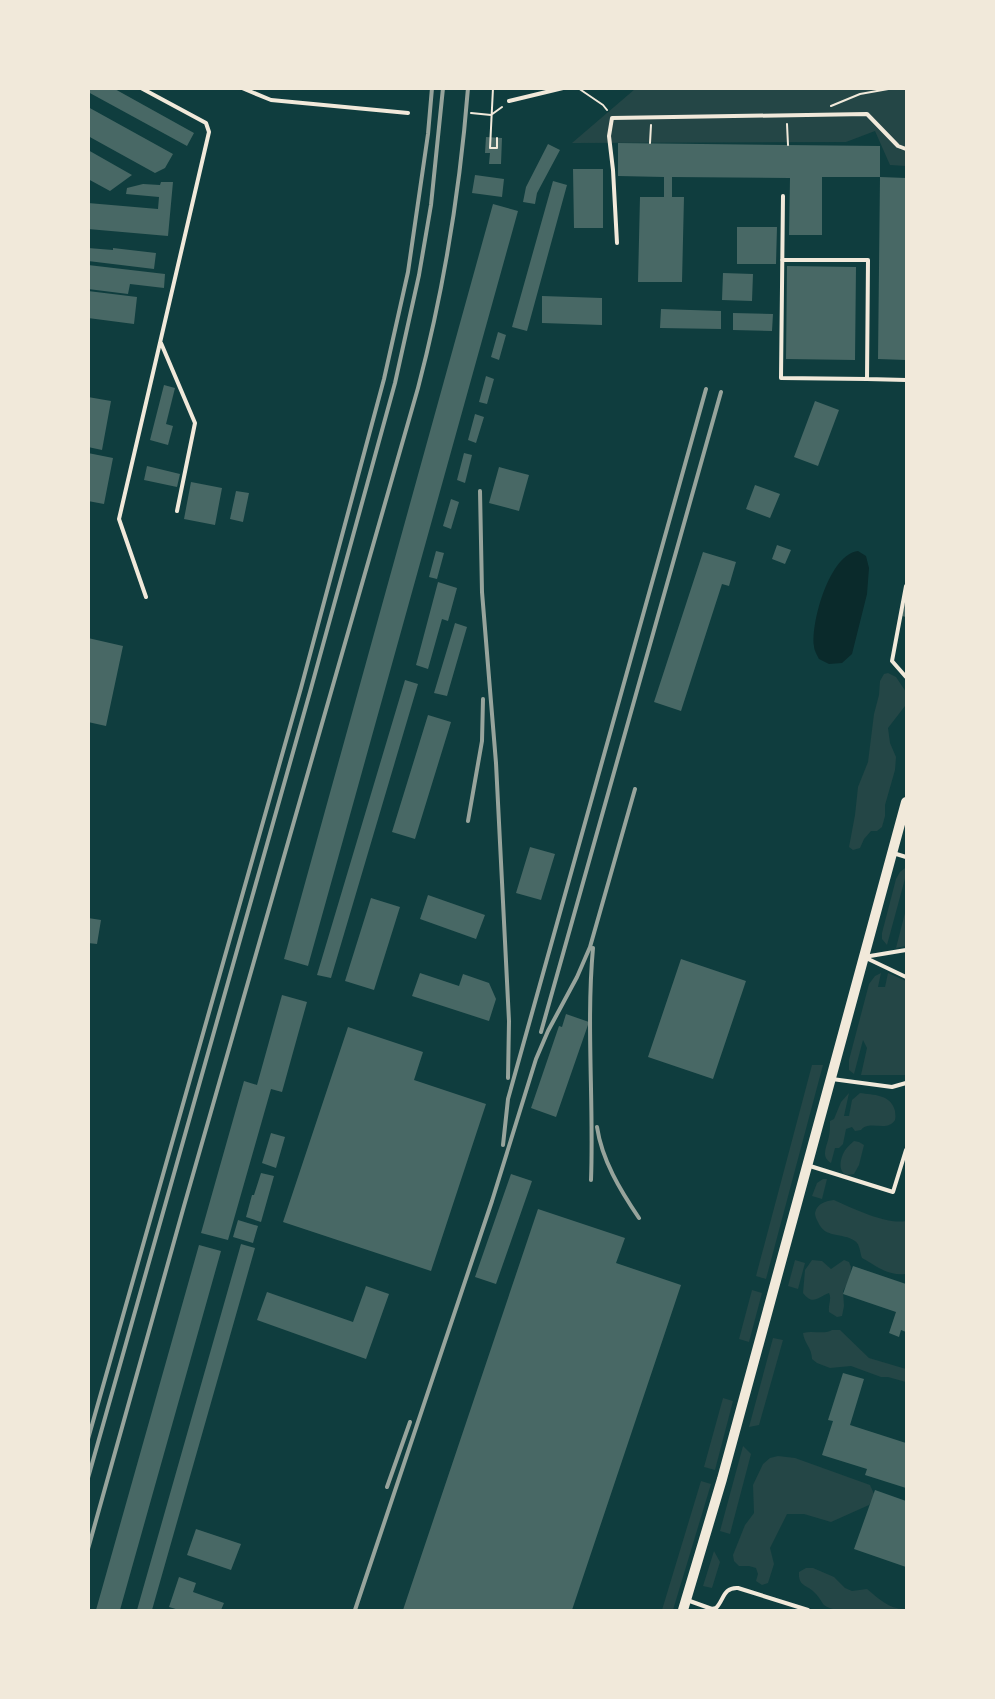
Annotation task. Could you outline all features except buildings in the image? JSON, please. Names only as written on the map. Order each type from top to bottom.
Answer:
[{"type":"street","points":[[685,1605],[722,1479],[906,802]]},
{"type":"lane","points":[[141,88],[206,123],[209,132],[119,519],[146,597]]},
{"type":"lane","points":[[242,88],[271,100],[408,113]]},
{"type":"lane","points":[[509,101],[563,88]]},
{"type":"lane","points":[[617,243],[609,136],[612,118],[867,114],[898,146],[906,149]]},
{"type":"lane","points":[[783,196],[781,378],[906,380]]},
{"type":"lane","points":[[782,260],[868,260],[867,379]]},
{"type":"lane","points":[[161,342],[195,423],[177,511]]},
{"type":"lane","points":[[906,586],[892,661],[906,677]]},
{"type":"lane","points":[[892,853],[906,857]]},
{"type":"lane","points":[[864,957],[906,950]]},
{"type":"lane","points":[[864,957],[906,977]]},
{"type":"lane","points":[[831,1079],[892,1087],[906,1083]]},
{"type":"lane","points":[[808,1165],[893,1192],[906,1150]]},
{"type":"lane","points":[[685,1605],[716,1608],[726,1592],[733,1588],[808,1611]]},
{"type":"path","points":[[493,88],[490,148],[497,148],[497,138]]},
{"type":"path","points":[[578,88],[603,105]]},
{"type":"path","points":[[829,106],[860,93],[894,88]]},
{"type":"path","points":[[471,113],[491,115],[509,101]]},
{"type":"path","points":[[786,115],[788,145]]},
{"type":"path","points":[[650,143],[651,117]]},
{"type":"shaded area","points":[[635,89],[906,89],[906,166],[890,165],[875,131],[846,142],[572,143]]},
{"type":"shaded area","points":[[858,551],[866,556],[869,568],[867,594],[852,654],[842,663],[829,664],[819,659],[814,648],[819,606],[824,590],[839,564],[848,555]]},
{"type":"shaded area","points":[[888,673],[896,677],[906,692],[905,706],[888,728],[890,743],[896,757],[895,770],[885,805],[882,827],[877,831],[871,831],[860,848],[853,850],[849,847],[858,787],[868,762],[880,681],[884,674]]},
{"type":"shaded area","points":[[905,868],[906,875],[887,945],[882,939],[882,933],[896,879]]},
{"type":"shaded area","points":[[906,909],[906,946],[896,948]]},
{"type":"shaded area","points":[[881,973],[878,987],[885,987],[888,973],[906,981],[906,1075],[861,1075],[867,1048],[863,1040],[854,1074],[849,1070],[849,1060],[869,984],[875,976]]},
{"type":"shaded area","points":[[812,1065],[823,1065],[766,1279],[756,1276]]},
{"type":"shaded area","points":[[849,1093],[844,1116],[849,1116],[852,1100],[860,1093],[881,1096],[890,1101],[895,1111],[895,1120],[887,1126],[869,1126],[855,1131],[852,1127],[846,1129],[843,1144],[835,1148],[831,1163],[825,1154],[830,1121],[834,1119],[841,1102]]},
{"type":"shaded area","points":[[854,1141],[864,1145],[859,1165],[854,1174],[848,1175],[842,1171],[841,1162],[846,1149]]},
{"type":"shaded area","points":[[827,1179],[822,1199],[812,1196],[817,1183]]},
{"type":"shaded area","points":[[834,1200],[889,1221],[906,1221],[906,1274],[894,1274],[878,1268],[862,1258],[857,1242],[829,1233],[821,1227],[816,1217],[816,1210],[822,1203]]},
{"type":"shaded area","points":[[795,1260],[805,1263],[798,1289],[788,1286]]},
{"type":"shaded area","points":[[812,1260],[822,1261],[831,1269],[844,1260],[849,1262],[850,1279],[843,1291],[842,1316],[837,1317],[829,1312],[829,1293],[813,1300],[803,1293],[805,1270]]},
{"type":"shaded area","points":[[752,1290],[762,1293],[749,1342],[739,1339]]},
{"type":"shaded area","points":[[840,1330],[869,1358],[906,1369],[906,1382],[881,1377],[851,1366],[830,1368],[817,1363],[812,1359],[803,1333]]},
{"type":"shaded area","points":[[773,1338],[783,1340],[759,1425],[749,1427]]},
{"type":"shaded area","points":[[723,1398],[733,1401],[715,1470],[704,1467]]},
{"type":"shaded area","points":[[743,1446],[751,1454],[730,1534],[720,1531]]},
{"type":"shaded area","points":[[778,1456],[795,1458],[870,1485],[875,1496],[869,1505],[831,1522],[804,1514],[787,1514],[770,1548],[774,1564],[768,1583],[762,1585],[756,1581],[758,1574],[756,1568],[739,1566],[734,1561],[733,1555],[745,1525],[754,1513],[753,1485],[763,1464],[770,1458]]},
{"type":"shaded area","points":[[701,1481],[711,1484],[673,1610],[662,1610]]},
{"type":"shaded area","points":[[714,1551],[720,1562],[712,1588],[703,1586]]},
{"type":"shaded area","points":[[806,1568],[813,1568],[834,1577],[845,1588],[852,1591],[867,1589],[890,1606],[906,1610],[837,1610],[827,1607],[800,1580],[799,1572]]},
{"type":"railway","points":[[88,1439],[301,688],[384,379],[408,272],[428,134],[432,88]]},
{"type":"railway","points":[[88,1478],[395,383],[419,275],[431,205],[443,88]]},
{"type":"railway","points":[[88,1549],[418,388],[436,314],[450,239],[468,88]]},
{"type":"railway","points":[[503,1145],[508,1099],[706,389]]},
{"type":"railway","points":[[541,1032],[721,392]]},
{"type":"railway","points":[[480,491],[482,592],[496,763],[509,1021],[508,1078]]},
{"type":"railway","points":[[468,821],[482,741],[483,699]]},
{"type":"railway","points":[[355,1610],[492,1201],[536,1059],[590,947],[635,789]]},
{"type":"railway","points":[[591,1180],[590,1006],[593,948]]},
{"type":"railway","points":[[597,1127],[603,1151],[613,1174],[639,1218]]},
{"type":"railway","points":[[387,1487],[410,1422]]}]
